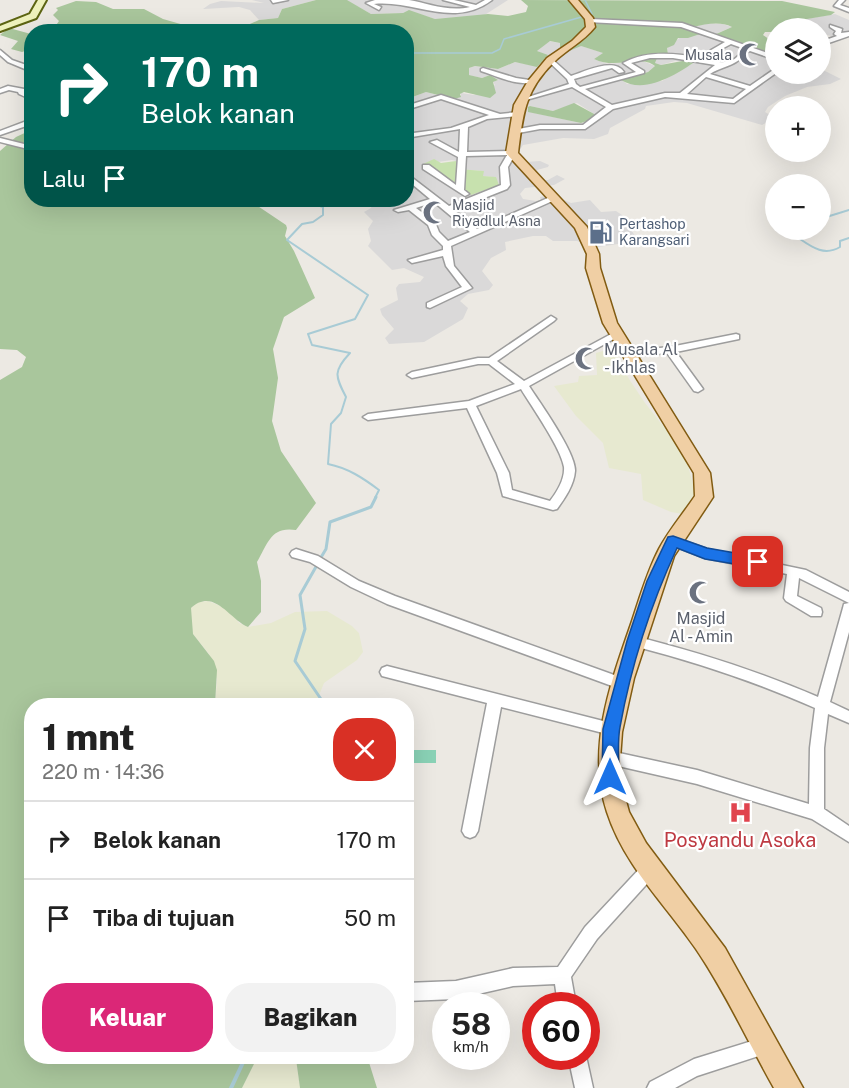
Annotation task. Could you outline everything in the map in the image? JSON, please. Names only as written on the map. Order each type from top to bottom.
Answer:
[{"type":"main road","points":[[0,29],[33,16],[42,0]]},
{"type":"main road","points":[[573,0],[588,17],[591,27],[584,35],[549,60],[533,81],[521,101],[512,153],[581,227],[593,254],[593,268],[604,309],[616,335],[702,473],[704,497],[673,541],[654,581],[634,641],[611,729],[610,759],[613,795],[627,834],[649,870],[716,957],[789,1088]]},
{"type":"street","points":[[274,0],[285,0]]},
{"type":"street","points":[[379,8],[369,3],[382,0],[408,1],[456,13],[479,7],[489,0]]},
{"type":"street","points":[[446,0],[479,7]]},
{"type":"street","points":[[842,0],[836,5],[849,10]]},
{"type":"street","points":[[588,17],[676,24],[765,54]]},
{"type":"street","points":[[832,26],[840,30],[837,34],[846,35]]},
{"type":"street","points":[[831,40],[846,35]]},
{"type":"street","points":[[703,60],[708,54],[730,42]]},
{"type":"street","points":[[682,94],[705,75],[721,65],[737,60],[741,53],[750,49]]},
{"type":"street","points":[[0,52],[10,61],[24,67]]},
{"type":"street","points":[[574,84],[642,72],[626,63],[651,55],[683,55],[721,65]]},
{"type":"street","points":[[549,60],[574,84],[611,107]]},
{"type":"street","points":[[521,101],[574,84],[612,66],[621,72]]},
{"type":"street","points":[[483,70],[515,80],[533,81]]},
{"type":"street","points":[[705,75],[752,88]]},
{"type":"street","points":[[516,132],[540,127],[585,127],[611,107],[645,98],[682,94],[734,101],[765,78]]},
{"type":"street","points":[[0,91],[8,88],[22,91],[24,95]]},
{"type":"street","points":[[414,105],[441,97],[498,115]]},
{"type":"street","points":[[414,135],[452,129],[486,117],[518,114]]},
{"type":"street","points":[[0,133],[24,124]]},
{"type":"street","points":[[460,191],[464,125]]},
{"type":"street","points":[[0,140],[24,146]]},
{"type":"street","points":[[434,142],[462,154],[512,153]]},
{"type":"street","points":[[449,209],[504,188],[506,185],[505,163],[512,153]]},
{"type":"street","points":[[426,167],[473,200]]},
{"type":"street","points":[[414,181],[477,233]]},
{"type":"street","points":[[414,206],[437,199]]},
{"type":"street","points":[[412,260],[447,249],[553,199]]},
{"type":"street","points":[[398,210],[410,207],[432,224],[435,233],[447,249],[448,264],[467,288],[430,305]]},
{"type":"street","points":[[412,375],[478,361],[491,361],[551,319]]},
{"type":"street","points":[[368,417],[470,404],[523,385],[616,335]]},
{"type":"street","points":[[628,354],[670,350],[736,337]]},
{"type":"street","points":[[670,350],[698,389]]},
{"type":"street","points":[[470,404],[503,473],[507,493],[548,505],[555,504],[565,488],[570,471],[569,465],[554,434],[523,385],[491,361]]},
{"type":"street","points":[[673,541],[705,553],[794,572],[849,598]]},
{"type":"street","points":[[296,554],[319,562],[373,592],[623,684]]},
{"type":"street","points":[[794,572],[790,598],[816,612]]},
{"type":"street","points":[[816,813],[817,748],[822,706],[849,608]]},
{"type":"street","points":[[634,641],[689,655],[770,682],[849,717]]},
{"type":"street","points":[[387,672],[611,729]]},
{"type":"street","points":[[470,831],[479,774],[495,700]]},
{"type":"street","points":[[610,759],[697,777],[816,813],[849,835]]},
{"type":"street","points":[[565,992],[562,975],[591,933],[649,870]]},
{"type":"street","points":[[414,992],[456,990],[513,977],[562,975]]},
{"type":"street","points":[[656,1088],[694,1068],[765,1046]]},
{"type":"street","points":[[580,1070],[584,1088]]},
{"type":"shaded area","points":[[252,0],[316,0],[282,9],[278,18],[259,20],[250,10],[239,7],[203,9],[221,1],[264,3]]},
{"type":"shaded area","points":[[346,0],[508,0],[483,16],[435,19],[409,11],[371,14]]},
{"type":"shaded area","points":[[835,14],[849,20],[849,32],[845,33],[849,37],[844,39],[831,36],[831,18],[812,18]]},
{"type":"shaded area","points":[[706,23],[723,24],[732,27],[718,33],[765,52],[765,84],[830,84],[807,87],[785,96],[765,96],[765,123],[762,125],[687,103],[674,102],[646,106],[645,109],[610,128],[608,134],[594,139],[563,138],[523,145],[518,153],[525,162],[540,161],[549,165],[537,170],[540,180],[548,180],[557,175],[565,179],[554,185],[525,188],[520,194],[523,199],[536,201],[541,200],[540,197],[552,195],[571,203],[590,200],[601,212],[616,211],[622,215],[638,241],[598,247],[577,241],[553,241],[546,236],[533,236],[505,242],[506,250],[491,258],[482,271],[493,285],[489,290],[468,294],[460,301],[468,308],[463,319],[424,342],[389,344],[385,338],[394,329],[382,315],[380,309],[398,300],[396,288],[399,284],[420,282],[424,277],[404,268],[392,270],[368,246],[371,241],[368,229],[373,221],[364,212],[371,207],[414,207],[414,96],[426,92],[454,99],[461,96],[461,93],[474,95],[495,85],[493,82],[498,80],[490,75],[482,78],[468,75],[469,68],[475,66],[498,69],[515,62],[537,66],[548,56],[537,51],[549,41],[560,43],[560,48],[581,46],[604,53],[594,59],[608,64],[643,61],[655,66],[648,72],[622,80],[627,84],[662,81],[695,62],[675,61],[661,65],[655,63],[656,59],[668,53],[667,48],[693,27]],"holes":[[[577,103],[594,114],[596,118],[581,123],[530,112],[530,106],[553,111]],[[452,160],[456,161],[458,169],[483,171],[483,176],[493,177],[491,189],[474,195],[469,194],[456,183],[424,164]]]},
{"type":"shaded area","points":[[831,74],[841,79],[831,84]]},
{"type":"green space","points":[[316,0],[347,0],[371,14],[403,13],[409,10],[435,19],[488,14],[508,16],[526,12],[528,6],[521,0],[782,1],[835,12],[831,15],[813,18],[765,18],[763,35],[765,36],[765,52],[714,35],[732,27],[727,25],[713,24],[693,27],[700,34],[678,38],[674,45],[667,48],[668,54],[657,58],[655,63],[661,65],[693,59],[696,61],[670,77],[650,84],[630,84],[621,80],[648,72],[655,66],[649,63],[642,61],[602,62],[594,59],[603,53],[581,46],[562,54],[555,52],[560,48],[560,43],[550,41],[537,51],[548,55],[537,67],[515,62],[498,69],[475,66],[469,68],[469,75],[482,78],[490,75],[498,80],[493,82],[496,93],[490,98],[464,92],[460,94],[461,97],[454,99],[426,92],[414,96],[414,24],[250,24],[259,20],[278,18],[282,9]]},
{"type":"green space","points":[[76,1],[96,2],[113,9],[144,9],[163,19],[180,24],[57,24],[59,21],[53,15],[58,10],[56,8]]},
{"type":"green space","points":[[9,28],[24,32],[24,51],[11,49],[18,41],[0,35]]},
{"type":"green space","points":[[574,103],[596,115],[596,118],[581,123],[528,112],[530,106],[553,111]]},
{"type":"green space","points":[[24,133],[24,207],[259,207],[286,225],[285,236],[315,298],[284,317],[273,349],[278,378],[272,421],[281,451],[316,503],[296,530],[288,529],[276,533],[264,548],[257,562],[261,581],[261,612],[248,627],[214,603],[199,602],[191,608],[193,634],[214,661],[217,670],[215,698],[24,698],[24,1064],[254,1064],[242,1088],[0,1088],[0,380],[22,367],[26,357],[17,350],[0,349],[0,151]]},
{"type":"green space","points":[[434,159],[441,163],[456,161],[458,169],[484,171],[483,176],[496,177],[499,185],[471,195],[456,183],[423,164]]},
{"type":"green space","points":[[613,348],[645,403],[685,454],[695,492],[683,514],[671,512],[643,500],[641,474],[609,468],[603,443],[576,416],[554,386],[578,382],[579,376],[597,375],[596,353]]},
{"type":"green space","points":[[208,601],[228,609],[239,623],[248,627],[271,623],[295,612],[327,611],[352,626],[359,633],[363,652],[357,660],[324,683],[318,698],[216,698],[217,679],[209,654],[193,634],[191,625],[191,608],[198,602]]},
{"type":"green space","points":[[414,750],[436,750],[436,763],[414,763]]},
{"type":"green space","points":[[254,1064],[297,1064],[300,1088],[242,1088]]},
{"type":"green space","points":[[297,1064],[370,1064],[377,1088],[300,1088]]},
{"type":"waterway","points":[[414,53],[492,53],[500,49],[504,39],[592,14],[585,0]]},
{"type":"waterway","points":[[323,207],[323,215],[313,222],[302,224],[287,240],[368,295],[355,319],[308,334],[312,345],[350,353],[338,369],[338,379],[346,397],[341,413],[331,424],[328,464],[349,471],[379,490],[375,498]]},
{"type":"waterway","points":[[831,216],[849,210]]},
{"type":"waterway","points":[[802,240],[814,248],[829,251],[840,247],[840,241],[849,238]]},
{"type":"waterway","points":[[320,559],[326,549],[330,522],[371,507],[376,497]]},
{"type":"waterway","points":[[317,565],[300,595],[305,629],[295,661],[320,698]]},
{"type":"waterway","points":[[231,1088],[242,1064]]},
{"type":"place","name":"Musala","points":[[750,55]]},
{"type":"place","name":"Masjid Riyadlul Asna","points":[[434,213]]},
{"type":"place","name":"Pertashop Karangsari","points":[[601,232]]},
{"type":"place","name":"Musala Al - Ikhlas","points":[[586,358]]},
{"type":"place","name":"Masjid Al - Amin","points":[[701,593]]},
{"type":"place","name":"Posyandu Asoka","points":[[740,813]]},
{"type":"route","points":[[610,777],[611,729],[634,641],[654,581],[673,541],[705,553],[758,562]]}]
